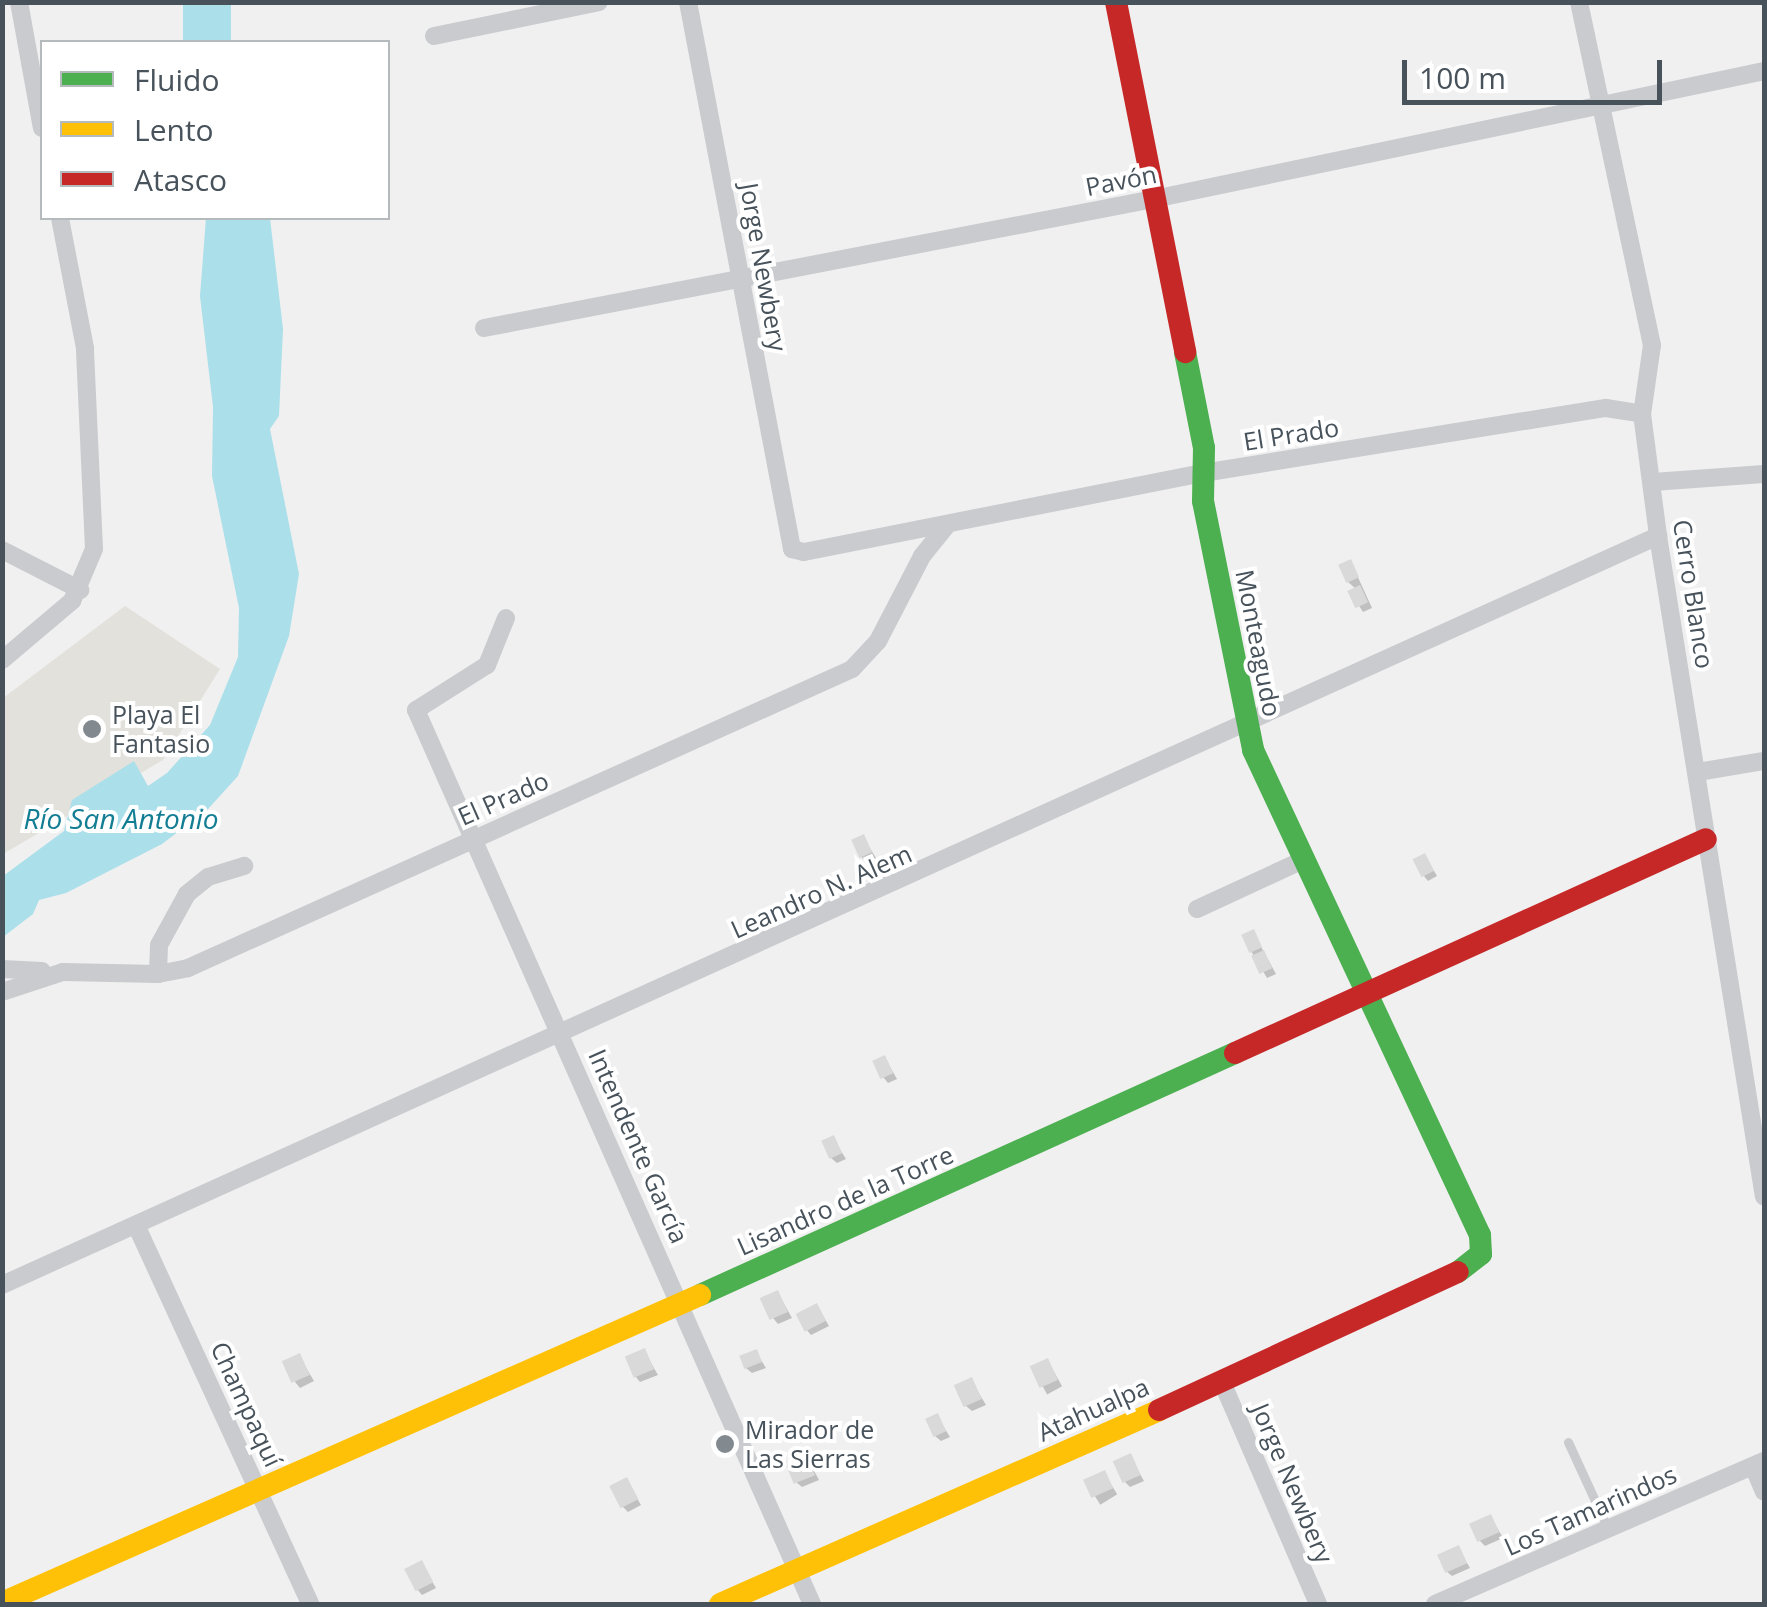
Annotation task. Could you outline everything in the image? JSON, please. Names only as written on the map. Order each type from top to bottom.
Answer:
[{"type":"street","points":[[19,2],[40,117]]},
{"type":"street","points":[[434,36],[599,2]]},
{"type":"street","name":"Jorge Newbery","points":[[688,2],[742,280],[786,541]]},
{"type":"street","name":"Monteagudo","points":[[1116,2],[1204,448],[1203,474],[1248,726],[1305,859],[1480,1235],[1480,1254]]},
{"type":"street","name":"Cerro Blanco","points":[[1579,2],[1652,344],[1642,414],[1658,536],[1764,1196]]},
{"type":"street","name":"Pavón","points":[[484,328],[1154,199],[1764,71]]},
{"type":"street","points":[[2,660],[53,622],[80,590],[94,549],[87,376],[60,220]]},
{"type":"street","name":"El Prado","points":[[786,541],[804,552],[1203,474],[1606,408],[1642,414]]},
{"type":"street","points":[[1653,482],[1764,474]]},
{"type":"street","name":"El Prado","points":[[2,992],[63,972],[158,974],[188,968],[852,668],[878,641],[922,556],[948,524]]},
{"type":"street","points":[[909,532],[922,556]]},
{"type":"street","name":"Leandro N. Alem","points":[[2,1285],[563,1036],[1658,536]]},
{"type":"street","points":[[2,550],[80,590]]},
{"type":"street","name":"Intendente García","points":[[506,618],[488,665],[416,710],[812,1604]]},
{"type":"street","points":[[1698,772],[1764,761]]},
{"type":"street","name":"Lisandro de la Torre","points":[[2,1602],[681,1304],[1706,839]]},
{"type":"street","points":[[1197,910],[1305,859]]},
{"type":"street","points":[[158,974],[159,944],[187,894],[224,869],[244,866]]},
{"type":"street","points":[[2,969],[63,972]]},
{"type":"street","name":"Champaquí","points":[[136,1226],[310,1604]]},
{"type":"street","name":"Atahualpa","points":[[720,1604],[1222,1382],[1468,1268],[1480,1254]]},
{"type":"street","name":"Jorge Newbery","points":[[1222,1382],[1318,1604]]},
{"type":"street","points":[[1759,1464],[1764,1492]]},
{"type":"street","name":"Los Tamarindos","points":[[1435,1604],[1759,1464]]},
{"type":"lane","points":[[1568,1442],[1608,1529]]},
{"type":"sand","name":"Playa El Fantasio","points":[[125,606],[220,669],[163,760],[3,854],[3,698]]},
{"type":"water","points":[[183,3],[231,3],[231,40],[183,40]]},
{"type":"water","name":"Río San Antonio","points":[[206,220],[270,220],[283,329],[279,416],[270,429],[299,574],[289,636],[238,776],[208,809],[162,844],[66,893],[39,900],[33,914],[3,937],[3,876],[64,831],[72,800],[134,761],[148,786],[167,773],[210,725],[238,657],[239,608],[212,476],[213,407],[200,296]]},
{"type":"building","points":[[1351,559],[1359,577],[1346,583],[1338,565]]},
{"type":"building","points":[[1360,585],[1368,602],[1355,608],[1347,591]]},
{"type":"building","points":[[864,834],[872,852],[859,858],[851,840]]},
{"type":"building","points":[[1425,853],[1434,871],[1422,877],[1413,859]]},
{"type":"building","points":[[1254,929],[1262,947],[1249,953],[1241,935]]},
{"type":"building","points":[[1264,950],[1272,968],[1259,974],[1251,956]]},
{"type":"building","points":[[885,1055],[893,1073],[880,1079],[872,1061]]},
{"type":"building","points":[[834,1135],[842,1153],[829,1159],[821,1141]]},
{"type":"building","points":[[778,1290],[788,1312],[769,1320],[760,1298]]},
{"type":"building","points":[[817,1303],[826,1321],[805,1332],[796,1314]]},
{"type":"building","points":[[645,1348],[654,1369],[634,1378],[625,1357]]},
{"type":"building","points":[[757,1349],[762,1362],[744,1369],[739,1356]]},
{"type":"building","points":[[300,1353],[310,1375],[291,1383],[282,1361]]},
{"type":"building","points":[[1048,1358],[1058,1380],[1039,1388],[1030,1366]]},
{"type":"building","points":[[972,1377],[982,1399],[963,1407],[954,1385]]},
{"type":"building","points":[[938,1413],[946,1431],[933,1437],[925,1419]]},
{"type":"building","points":[[806,1453],[815,1475],[794,1484],[785,1462]]},
{"type":"building","points":[[1131,1453],[1141,1475],[1122,1483],[1113,1461]]},
{"type":"building","points":[[1105,1470],[1113,1488],[1091,1498],[1083,1480]]},
{"type":"building","points":[[627,1477],[638,1499],[621,1508],[609,1486]]},
{"type":"building","points":[[1491,1514],[1499,1532],[1477,1542],[1469,1524]]},
{"type":"building","points":[[1459,1545],[1467,1563],[1445,1573],[1437,1555]]},
{"type":"building","points":[[422,1560],[433,1582],[416,1591],[404,1569]]},
{"type":"traffic: fast","points":[[1185,352],[1204,448],[1203,501],[1253,750],[1480,1235],[1481,1254],[1458,1272]]},
{"type":"traffic: fast","points":[[700,1295],[1235,1053]]},
{"type":"traffic: slow","points":[[2,1603],[700,1295]]},
{"type":"traffic: slow","points":[[720,1604],[1159,1410]]},
{"type":"traffic: jam","points":[[1116,2],[1185,352]]},
{"type":"traffic: jam","points":[[1235,1053],[1706,839]]},
{"type":"traffic: jam","points":[[1159,1410],[1458,1272]]},
{"type":"place","name":"Playa El Fantasio","points":[[92,729]]},
{"type":"place","name":"Mirador de Las Sierras","points":[[725,1444]]}]
